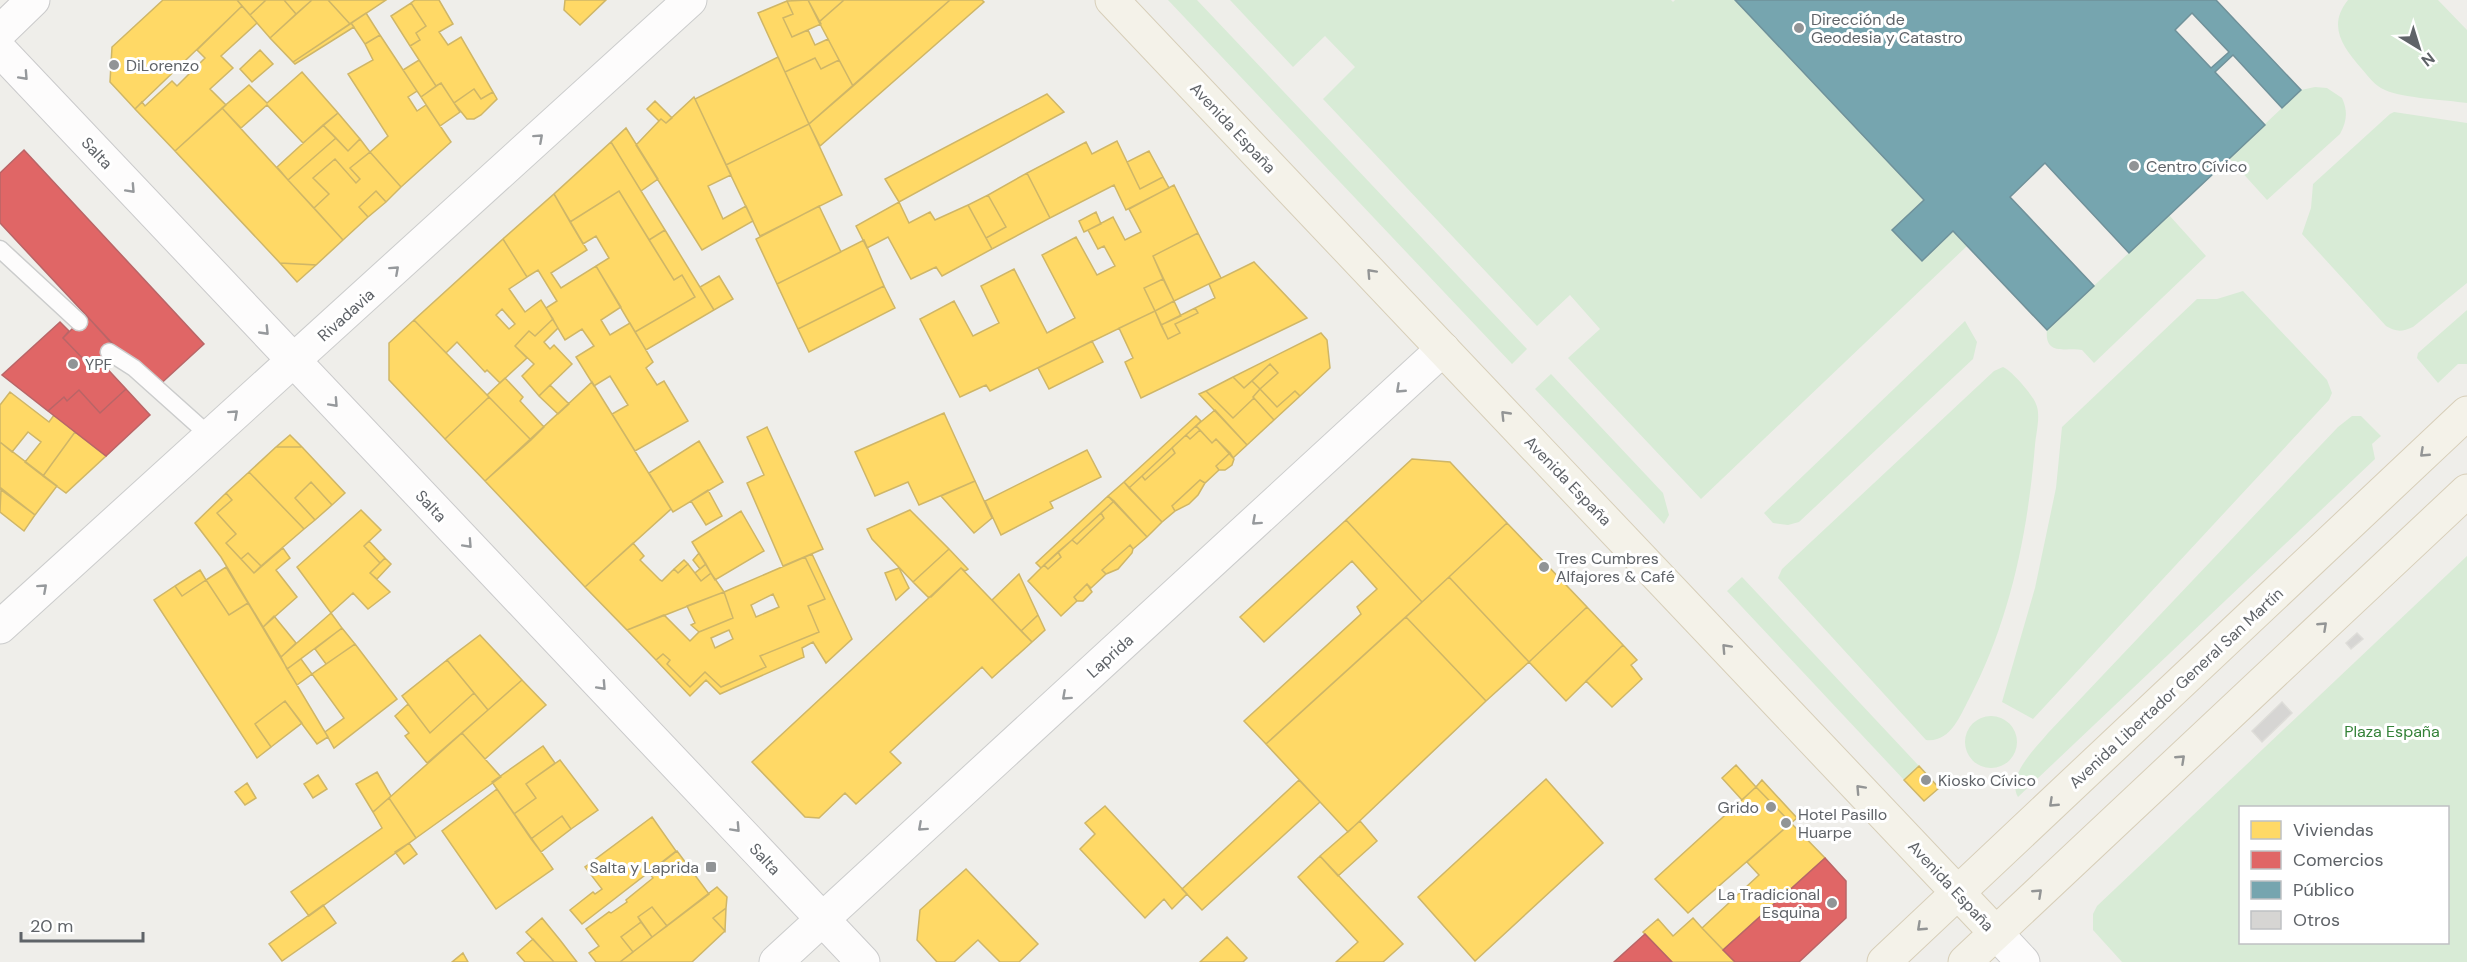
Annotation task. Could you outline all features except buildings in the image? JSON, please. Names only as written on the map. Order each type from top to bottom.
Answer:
[{"type":"main road","name":"Avenida España","points":[[1112,0],[1996,933]]},
{"type":"main road","name":"Avenida Libertador General San Martín","points":[[1884,962],[2467,413]]},
{"type":"main road","points":[[1965,962],[2467,491]]},
{"type":"street","points":[[0,32],[33,0]]},
{"type":"street","name":"Rivadavia","points":[[0,627],[690,0]]},
{"type":"street","name":"Salta","points":[[0,50],[863,962]]},
{"type":"street","name":"Laprida","points":[[776,962],[1443,349]]},
{"type":"street","name":"Avenida España","points":[[1996,933],[2023,962]]},
{"type":"lane","points":[[0,249],[79,322]]},
{"type":"lane","points":[[109,352],[134,368],[210,436]]},
{"type":"green space","points":[[1168,0],[1197,0],[1527,349],[1512,364]]},
{"type":"green space","points":[[1230,0],[1671,0],[1673,2],[1675,0],[1735,0],[1924,200],[1892,230],[1922,261],[1953,231],[1967,246],[1701,499],[1568,358],[1600,329],[1570,295],[1537,326],[1323,99],[1355,67],[1325,36],[1293,67]]},
{"type":"green space","points":[[2348,0],[2438,0],[2467,30],[2467,103],[2402,95],[2385,90],[2375,83],[2348,52],[2340,36],[2339,19]]},
{"type":"green space","points":[[2315,87],[2327,88],[2342,98],[2346,112],[2340,134],[2267,200],[2229,158],[2301,90]]},
{"type":"green space","points":[[2394,112],[2467,123],[2467,283],[2413,327],[2399,331],[2386,326],[2302,234],[2311,208],[2313,184]]},
{"type":"green space","points":[[2169,215],[2206,256],[2094,363],[2082,350],[2058,349],[2049,344],[2047,330]]},
{"type":"green space","points":[[2243,291],[2327,380],[2332,393],[2329,400],[2033,719],[2002,702],[2035,588],[2056,488],[2062,427],[2197,299],[2217,299]]},
{"type":"green space","points":[[2467,310],[2467,364],[2458,364],[2438,383],[2417,358],[2418,353]]},
{"type":"green space","points":[[1965,321],[1977,342],[1973,359],[1799,522],[1788,525],[1773,523],[1764,513]]},
{"type":"green space","points":[[2003,367],[2031,395],[2038,413],[2032,478],[2022,543],[1996,639],[1969,699],[1948,733],[1934,740],[1926,740],[1778,578],[1782,569],[1994,371]]},
{"type":"green space","points":[[1551,374],[1663,493],[1669,515],[1664,524],[1535,389]]},
{"type":"green space","points":[[2352,416],[2361,416],[2381,436],[2372,444],[2375,459],[2018,797],[2015,789],[2019,772],[2048,733],[2338,427]]},
{"type":"green space","name":"Plaza España","points":[[2467,556],[2467,962],[2122,962],[2093,930],[2093,914],[2097,906]]},
{"type":"green space","points":[[1742,577],[1919,766],[1904,780],[1727,591]]},
{"type":"green space","points":[[1986,716],[1996,716],[2010,723],[2017,742],[2010,761],[1996,768],[1986,768],[1976,764],[1969,757],[1965,747],[1965,737],[1969,727],[1976,720]]},
{"type":"place","name":"Dirección de Geodesia y Catastro","points":[[1799,28]]},
{"type":"place","name":"DiLorenzo","points":[[114,65]]},
{"type":"place","name":"Centro Cívico","points":[[2134,166]]},
{"type":"place","name":"YPF","points":[[73,364]]},
{"type":"place","name":"Tres Cumbres Alfajores & Café","points":[[1544,567]]},
{"type":"place","name":"Kiosko Cívico","points":[[1926,780]]},
{"type":"place","name":"Grido","points":[[1771,807]]},
{"type":"place","name":"Hotel Pasillo Huarpe","points":[[1786,823]]},
{"type":"place","name":"Salta y Laprida","points":[[711,867]]},
{"type":"place","name":"La Tradicional Esquina","points":[[1832,903]]}]
